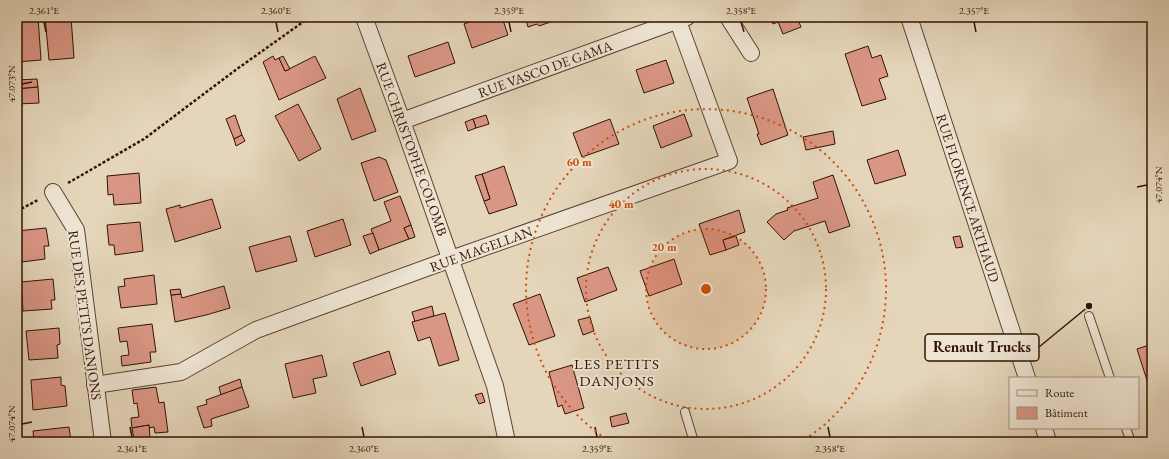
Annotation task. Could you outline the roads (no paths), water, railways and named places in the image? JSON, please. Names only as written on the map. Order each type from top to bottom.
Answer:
[{"type":"street","name":"RUE CHRISTOPHE COLOMB","points":[[364,17],[495,386],[507,442]]},
{"type":"street","points":[[728,17],[751,53]]},
{"type":"street","name":"RUE FLORENCE ARTHAUD","points":[[909,17],[1027,377]]},
{"type":"street","name":"RUE VASCO DE GAMA","points":[[402,121],[682,19]]},
{"type":"street","name":"RUE MAGELLAN","points":[[95,385],[181,372],[256,330],[451,259],[729,161],[682,19]]},
{"type":"street","name":"RUE DES PETITS DANJONS","points":[[53,192],[76,230],[103,442]]},
{"type":"street","points":[[1044,429],[1048,442]]},
{"type":"lane","points":[[1089,316],[1110,377]]},
{"type":"lane","points":[[685,412],[694,442]]},
{"type":"lane","points":[[1126,429],[1131,442]]},
{"type":"place","name":"Renault Trucks","points":[[1089,306]]},
{"type":"district","name":"LES PETITS DANJONS","points":[[617,372]]}]
